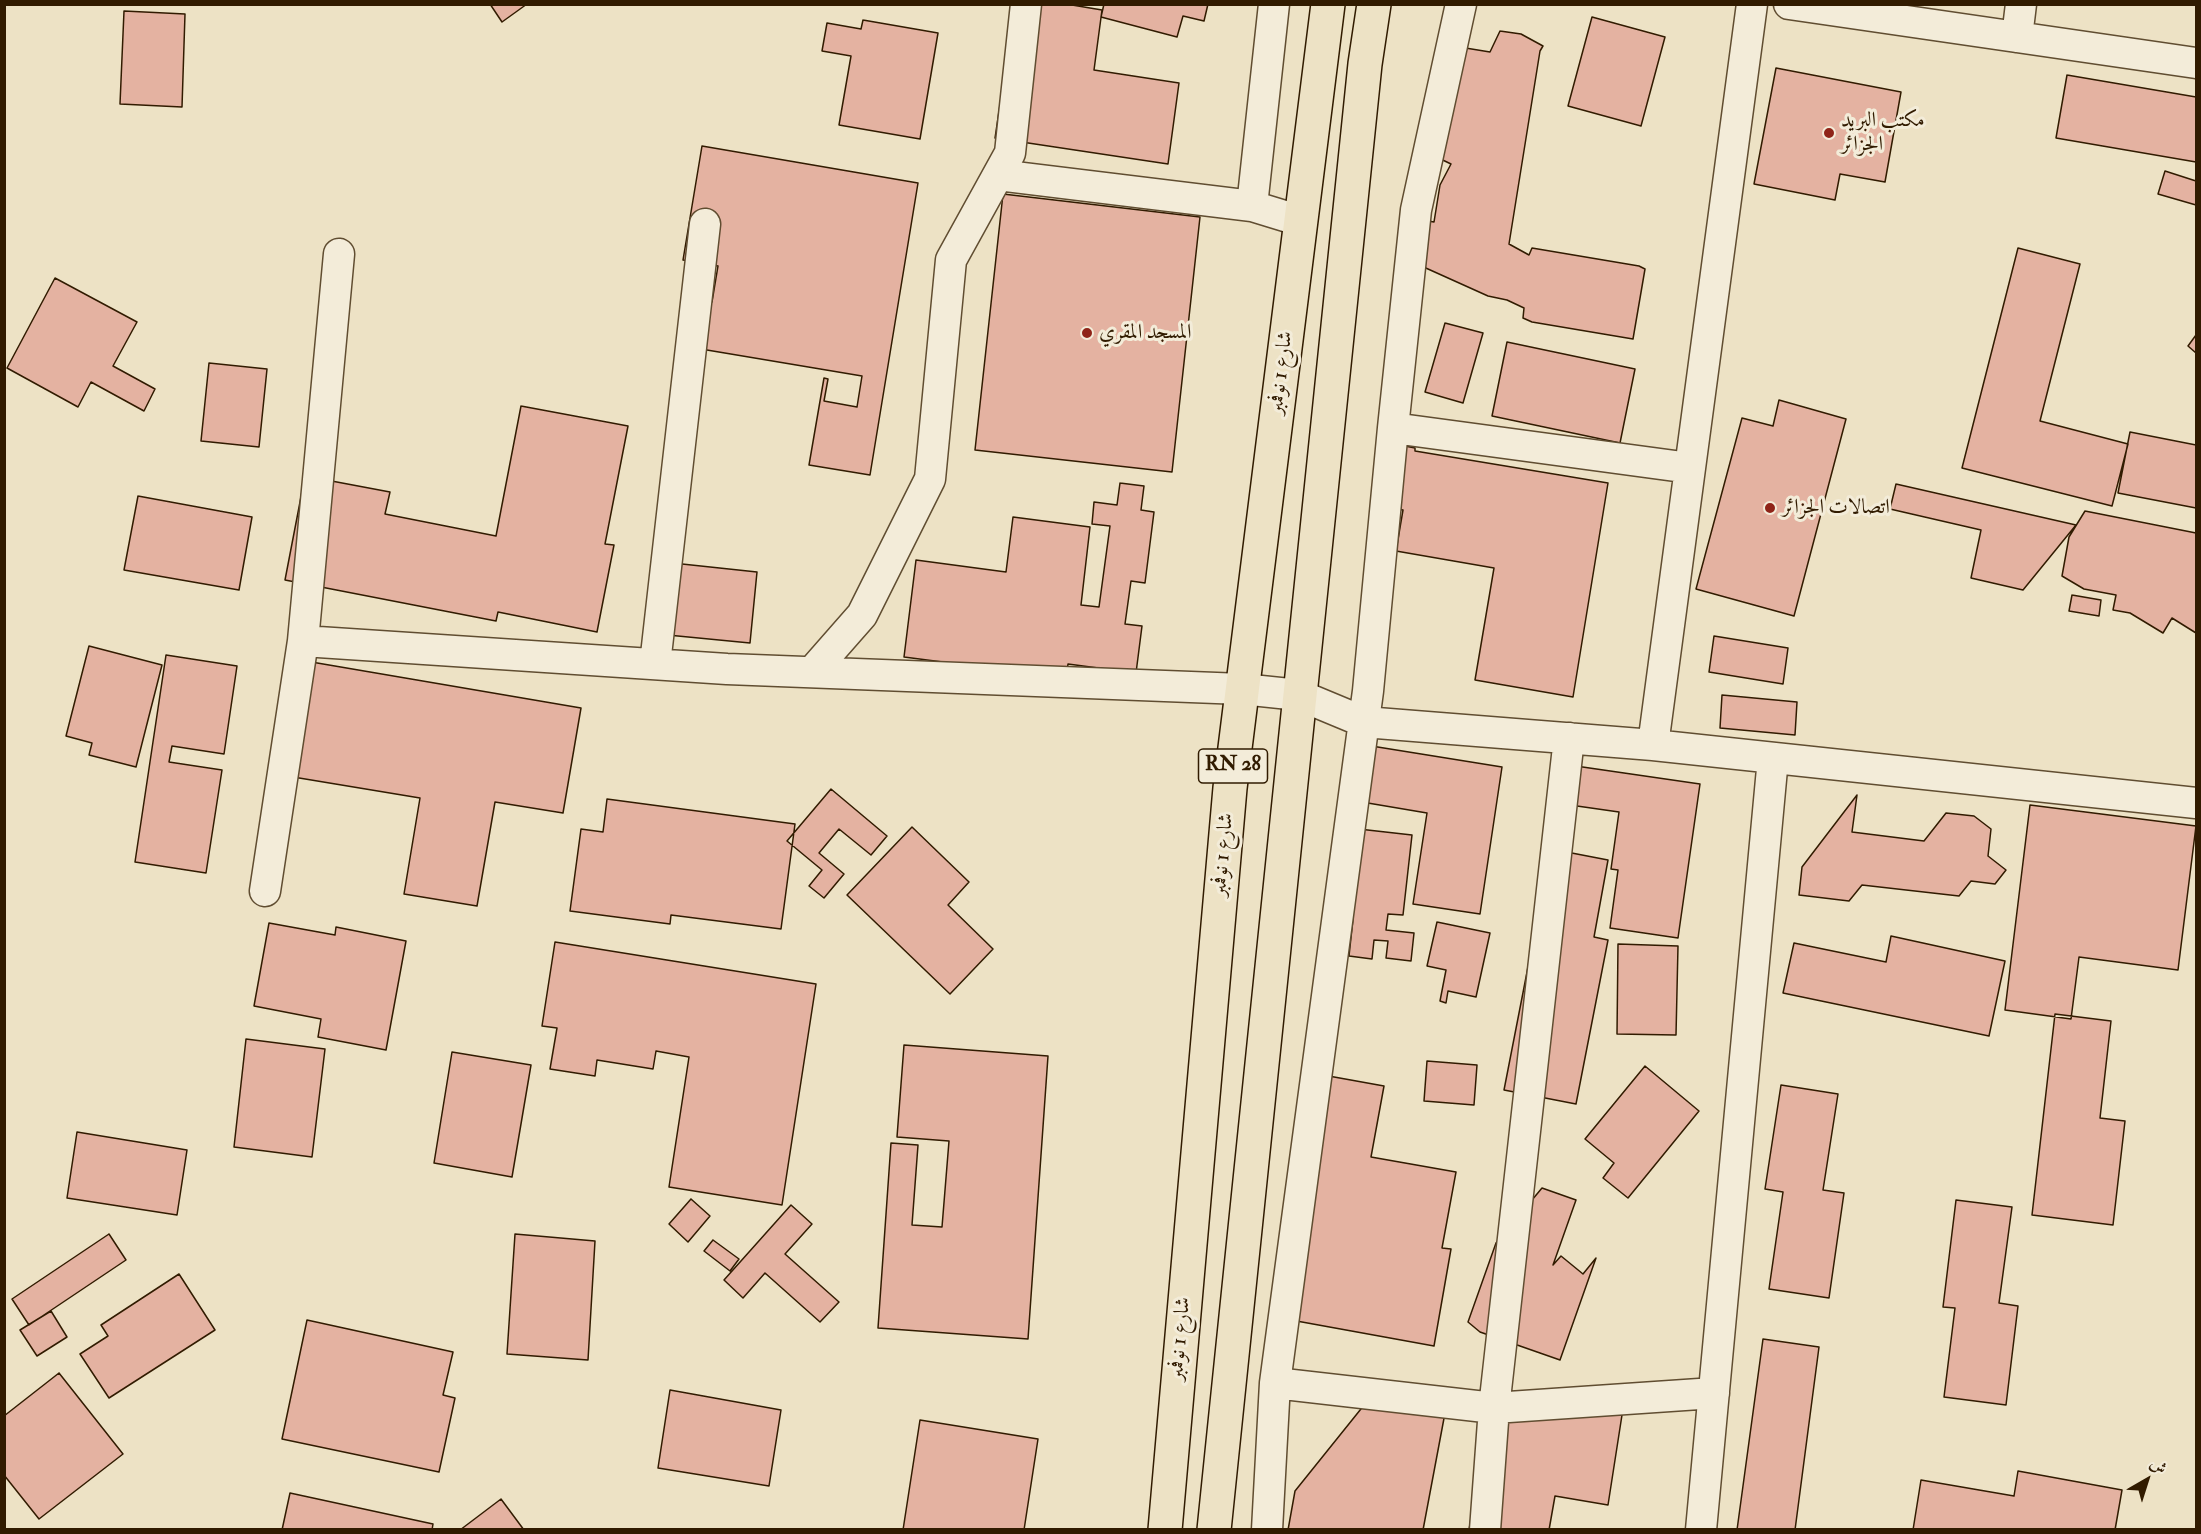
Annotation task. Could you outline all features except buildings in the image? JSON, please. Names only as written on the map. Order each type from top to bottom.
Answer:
[{"type":"main road","name":"شارع 1 نوفمبر","points":[[1165,1530],[1230,788],[1328,4]]},
{"type":"main road","name":"RN 28","points":[[1215,1530],[1363,75],[1374,4]]},
{"type":"street","points":[[812,672],[862,615],[930,479],[951,260],[1010,153],[1026,4]]},
{"type":"street","points":[[1252,206],[1274,4]]},
{"type":"street","points":[[1267,1530],[1275,1383],[1364,722],[1416,210],[1461,4]]},
{"type":"street","points":[[1653,745],[1752,4]]},
{"type":"street","points":[[1789,4],[2196,63]]},
{"type":"street","points":[[2017,37],[2021,4]]},
{"type":"street","points":[[998,176],[1252,206],[1301,221]]},
{"type":"street","points":[[655,664],[705,224]]},
{"type":"street","points":[[265,891],[303,641],[339,254]]},
{"type":"street","points":[[1393,428],[1690,468]]},
{"type":"street","points":[[303,641],[655,664],[1242,689],[1299,695],[1364,722],[1653,745],[2196,803]]},
{"type":"street","points":[[1485,1530],[1494,1408],[1569,738]]},
{"type":"street","points":[[1701,1530],[1773,758]]},
{"type":"street","points":[[1275,1383],[1494,1408],[1714,1393]]},
{"type":"place","name":"مكتب البريد الجزائر","points":[[1829,133]]},
{"type":"place","name":"المسجد المقري","points":[[1087,333]]},
{"type":"place","name":"اتصالات الجزائر","points":[[1770,508]]}]
